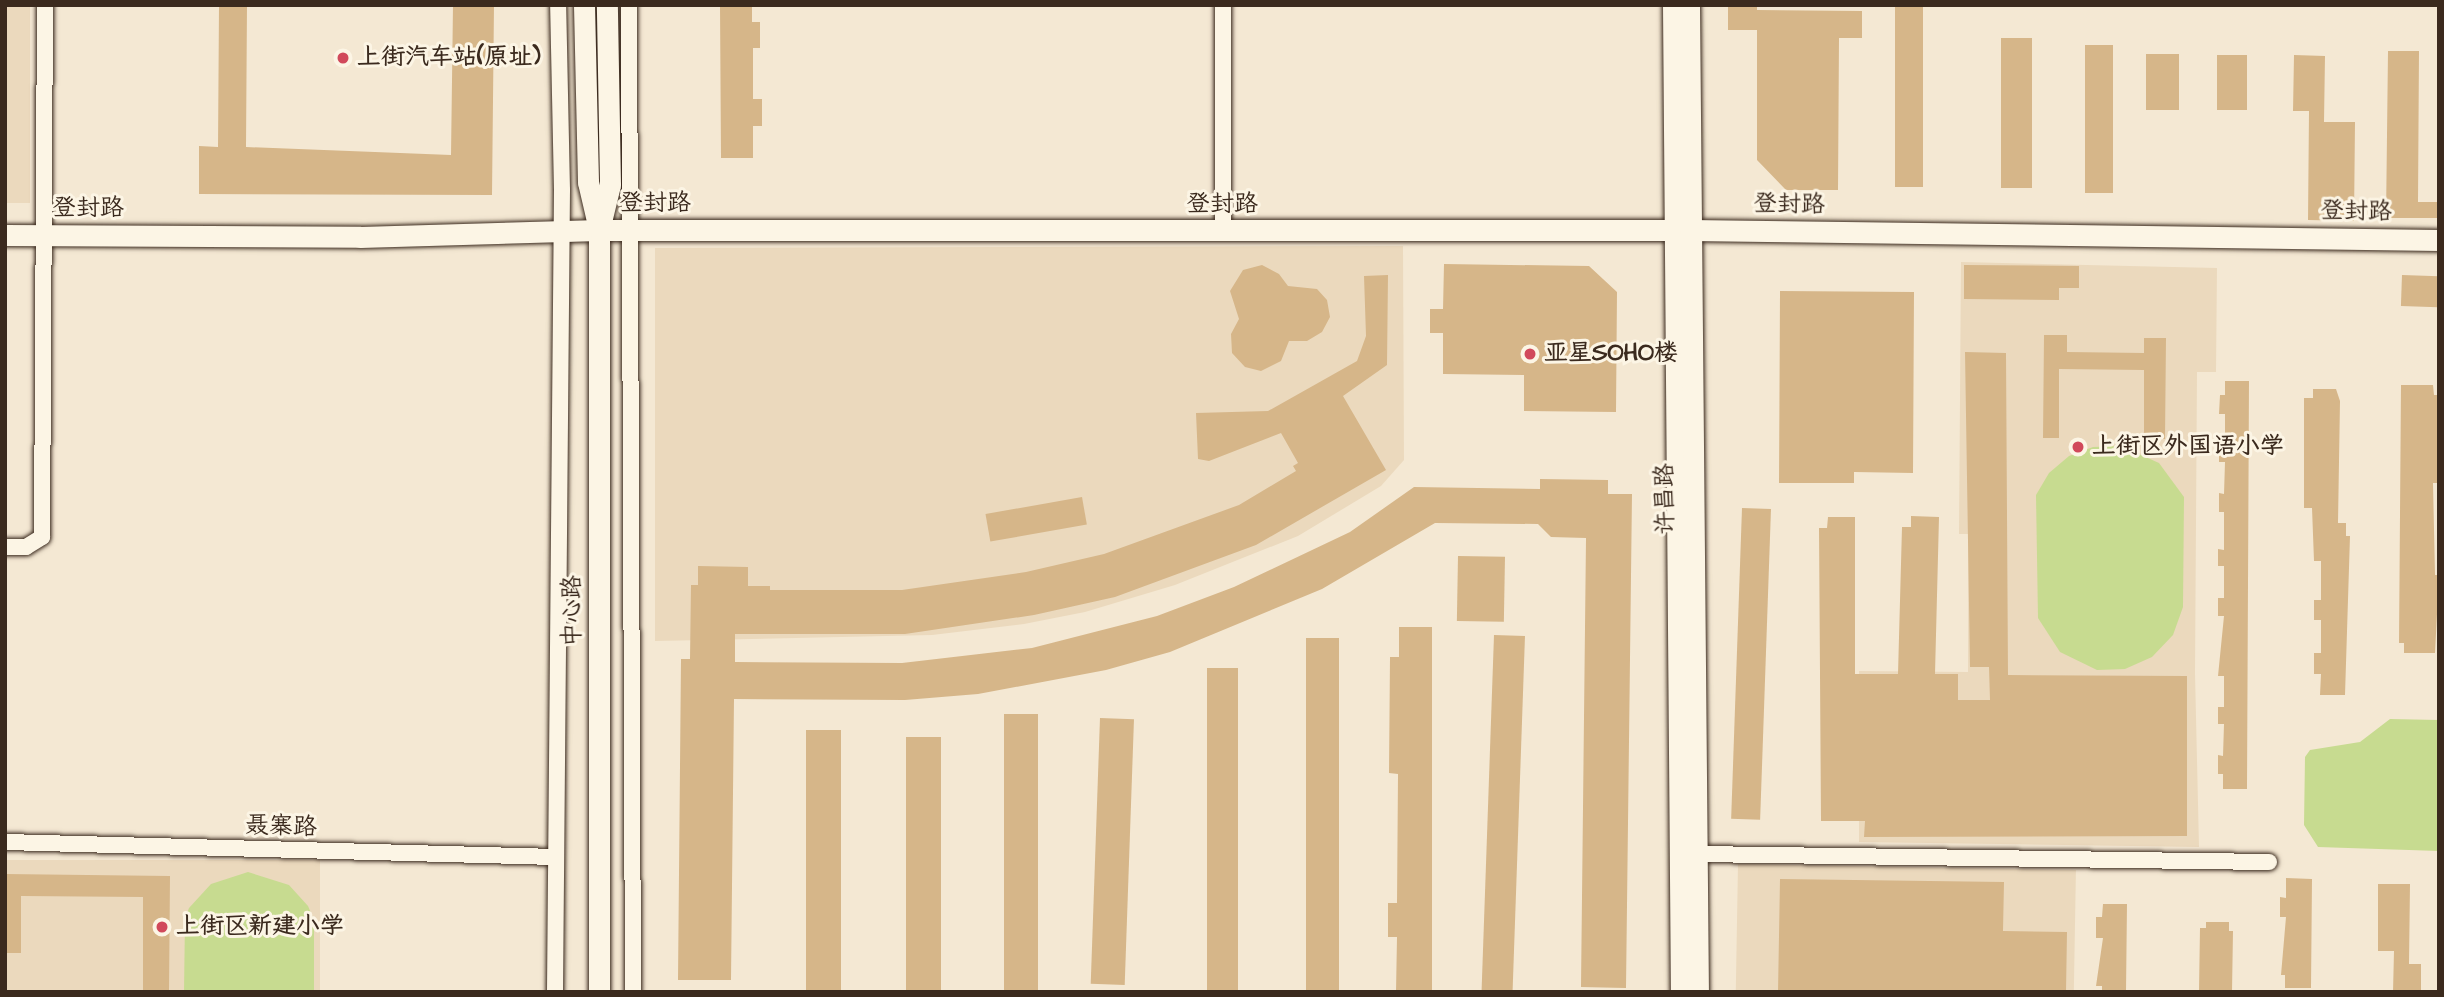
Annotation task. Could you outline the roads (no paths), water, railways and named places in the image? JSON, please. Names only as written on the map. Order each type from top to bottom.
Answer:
[{"type":"main road","name":"中心路","points":[[584,5],[588,182],[599,230],[599,992]]},
{"type":"main road","name":"中心路","points":[[599,230],[610,185],[607,5]]},
{"type":"main road","name":"许昌路","points":[[1673,5],[1682,230],[1698,992]]},
{"type":"main road","name":"许昌路","points":[[1681,992],[1682,230],[1689,5]]},
{"type":"main road","name":"登封路","points":[[5,234],[360,237],[599,230],[1682,230],[2439,240]]},
{"type":"street","points":[[5,547],[26,547],[42,537],[45,5]]},
{"type":"street","points":[[555,992],[561,231],[558,5]]},
{"type":"street","points":[[629,5],[633,992]]},
{"type":"street","points":[[1223,5],[1223,231]]},
{"type":"street","name":"聂寨路","points":[[5,842],[555,857]]},
{"type":"street","points":[[1696,854],[2269,862]]},
{"type":"place","name":"上街汽车站(原址)","points":[[343,58]]},
{"type":"place","name":"亚星SOHO楼","points":[[1530,354]]},
{"type":"place","name":"上街区外国语小学","points":[[2078,447]]},
{"type":"place","name":"上街区新建小学","points":[[162,927]]}]
